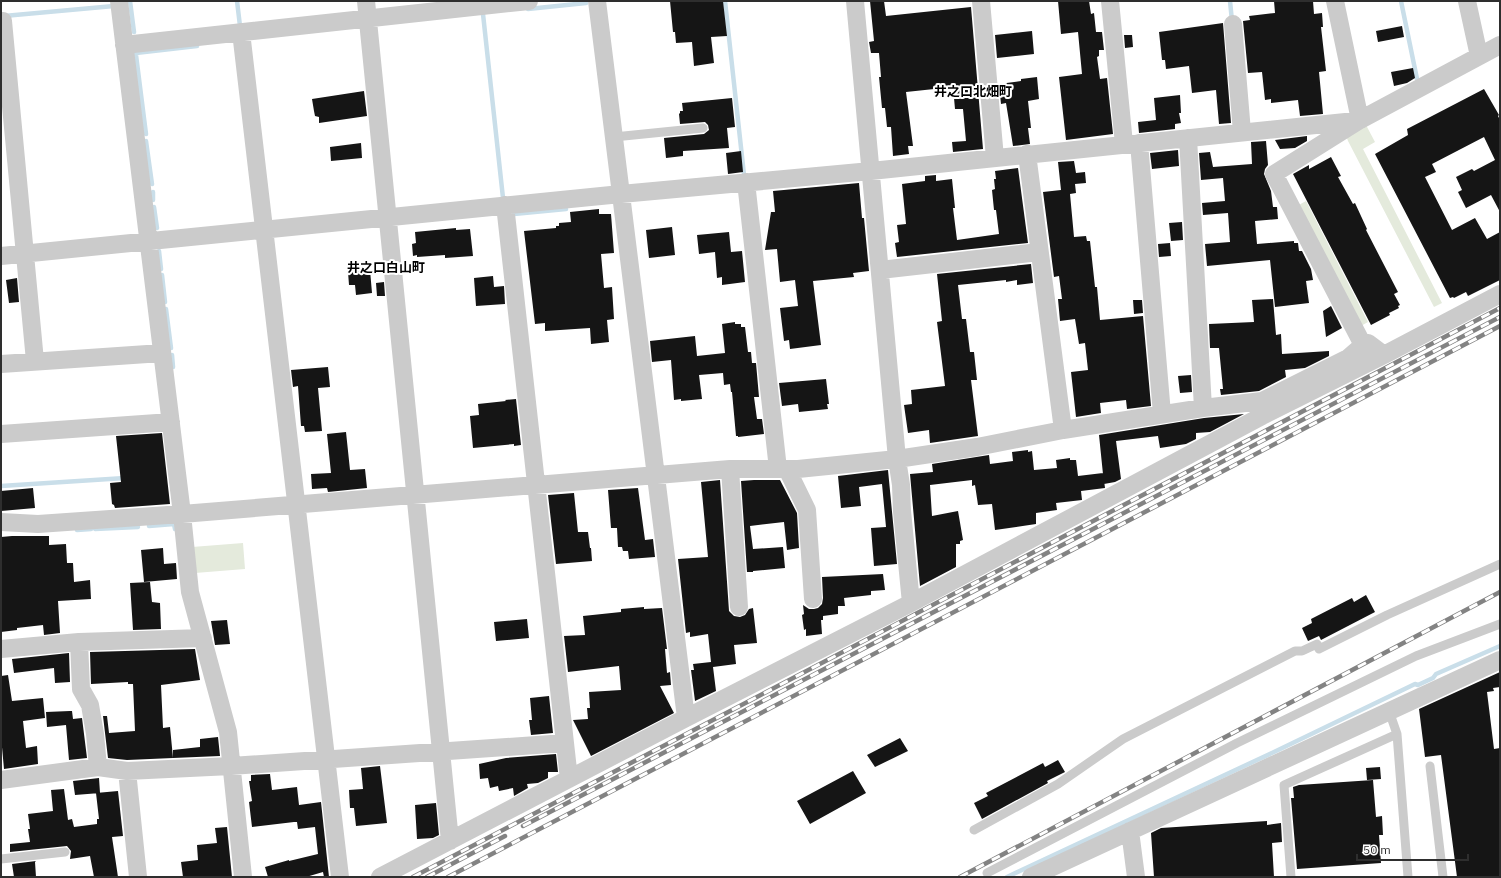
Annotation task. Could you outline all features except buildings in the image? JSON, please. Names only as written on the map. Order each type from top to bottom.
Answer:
[{"type":"street","points":[[119,1],[171,422],[190,592],[228,732],[243,877]]},
{"type":"street","points":[[124,45],[241,32],[367,10],[529,1]]},
{"type":"street","points":[[597,1],[686,718]]},
{"type":"street","points":[[855,1],[911,603]]},
{"type":"street","points":[[981,1],[995,158]]},
{"type":"street","points":[[1110,1],[1132,143],[1162,414]]},
{"type":"street","points":[[1336,1],[1360,120]]},
{"type":"street","points":[[1467,1],[1479,56]]},
{"type":"street","points":[[367,10],[450,841]]},
{"type":"street","points":[[3,21],[35,361]]},
{"type":"street","points":[[1233,24],[1242,132]]},
{"type":"street","points":[[241,32],[340,877]]},
{"type":"street","points":[[1364,345],[1274,174],[1360,120],[1500,45]]},
{"type":"street","points":[[1,256],[506,205],[871,171],[1360,120]]},
{"type":"street","points":[[1188,138],[1202,408]]},
{"type":"street","points":[[1027,154],[1063,430]]},
{"type":"street","points":[[746,182],[782,469],[807,510],[813,600]]},
{"type":"street","points":[[506,205],[569,779]]},
{"type":"street","points":[[880,270],[1039,252]]},
{"type":"street","points":[[1,522],[38,524],[182,514],[730,469],[782,469],[897,459],[977,447],[1063,430],[1202,408],[1262,409],[1384,355],[1500,294]]},
{"type":"street","points":[[380,877],[911,603],[1262,409],[1348,358],[1364,345],[1368,343],[1384,355]]},
{"type":"street","points":[[1,364],[162,353]]},
{"type":"street","points":[[1,434],[171,422]]},
{"type":"street","points":[[730,469],[739,607]]},
{"type":"street","points":[[1,649],[79,642],[203,638]]},
{"type":"street","points":[[79,642],[81,689],[90,705],[96,734],[98,767]]},
{"type":"street","points":[[1036,876],[1500,660]]},
{"type":"street","points":[[1,780],[98,767],[127,771],[232,766],[565,743]]},
{"type":"street","points":[[127,771],[138,877]]},
{"type":"street","points":[[1130,831],[1136,877]]},
{"type":"lane","points":[[614,137],[703,128]]},
{"type":"lane","points":[[974,830],[1058,784],[1123,739],[1295,651],[1302,651],[1317,644],[1319,649],[1387,615],[1500,564]]},
{"type":"lane","points":[[987,873],[1237,743],[1416,656],[1500,624]]},
{"type":"lane","points":[[1389,711],[1397,734],[1408,877]]},
{"type":"lane","points":[[1291,877],[1284,785],[1397,734]]},
{"type":"lane","points":[[1430,766],[1443,877]]},
{"type":"lane","points":[[1,859],[65,852]]},
{"type":"shaded area","points":[[1366,125],[1375,142],[1363,149],[1442,303],[1434,307],[1348,141],[1346,135]]},
{"type":"shaded area","points":[[1306,201],[1368,322],[1359,327],[1297,206]]},
{"type":"shaded area","points":[[243,543],[245,569],[195,573],[192,547]]},
{"type":"waterway","points":[[130,1],[134,32]]},
{"type":"waterway","points":[[237,1],[240,26]]},
{"type":"waterway","points":[[725,1],[744,175]]},
{"type":"waterway","points":[[1230,1],[1232,21]]},
{"type":"waterway","points":[[1401,1],[1417,79]]},
{"type":"waterway","points":[[528,9],[586,3]]},
{"type":"waterway","points":[[4,16],[114,6]]},
{"type":"waterway","points":[[483,14],[503,198]]},
{"type":"waterway","points":[[136,53],[197,46]]},
{"type":"waterway","points":[[136,55],[146,134]]},
{"type":"waterway","points":[[146,141],[152,184]]},
{"type":"waterway","points":[[153,192],[153,200]]},
{"type":"waterway","points":[[154,207],[157,228]]},
{"type":"waterway","points":[[514,214],[566,209]]},
{"type":"waterway","points":[[159,251],[161,269]]},
{"type":"waterway","points":[[162,275],[165,302]]},
{"type":"waterway","points":[[166,309],[171,348]]},
{"type":"waterway","points":[[172,355],[173,367]]},
{"type":"waterway","points":[[1,486],[125,478]]},
{"type":"waterway","points":[[149,526],[174,524],[175,529]]},
{"type":"waterway","points":[[95,529],[138,527]]},
{"type":"waterway","points":[[77,530],[91,529]]},
{"type":"waterway","points":[[1007,877],[1415,684],[1418,685],[1433,678],[1436,674],[1500,646]]},
{"type":"railway","points":[[413,877],[1500,308]]},
{"type":"railway","points":[[523,826],[1500,317]]},
{"type":"railway","points":[[448,877],[1500,326]]},
{"type":"railway","points":[[960,877],[1500,592]]},
{"type":"railway","points":[[427,877],[505,836]]},
{"type":"district","name":"井之口北畑町","points":[[973,91]]},
{"type":"district","name":"井之口白山町","points":[[386,267]]}]
